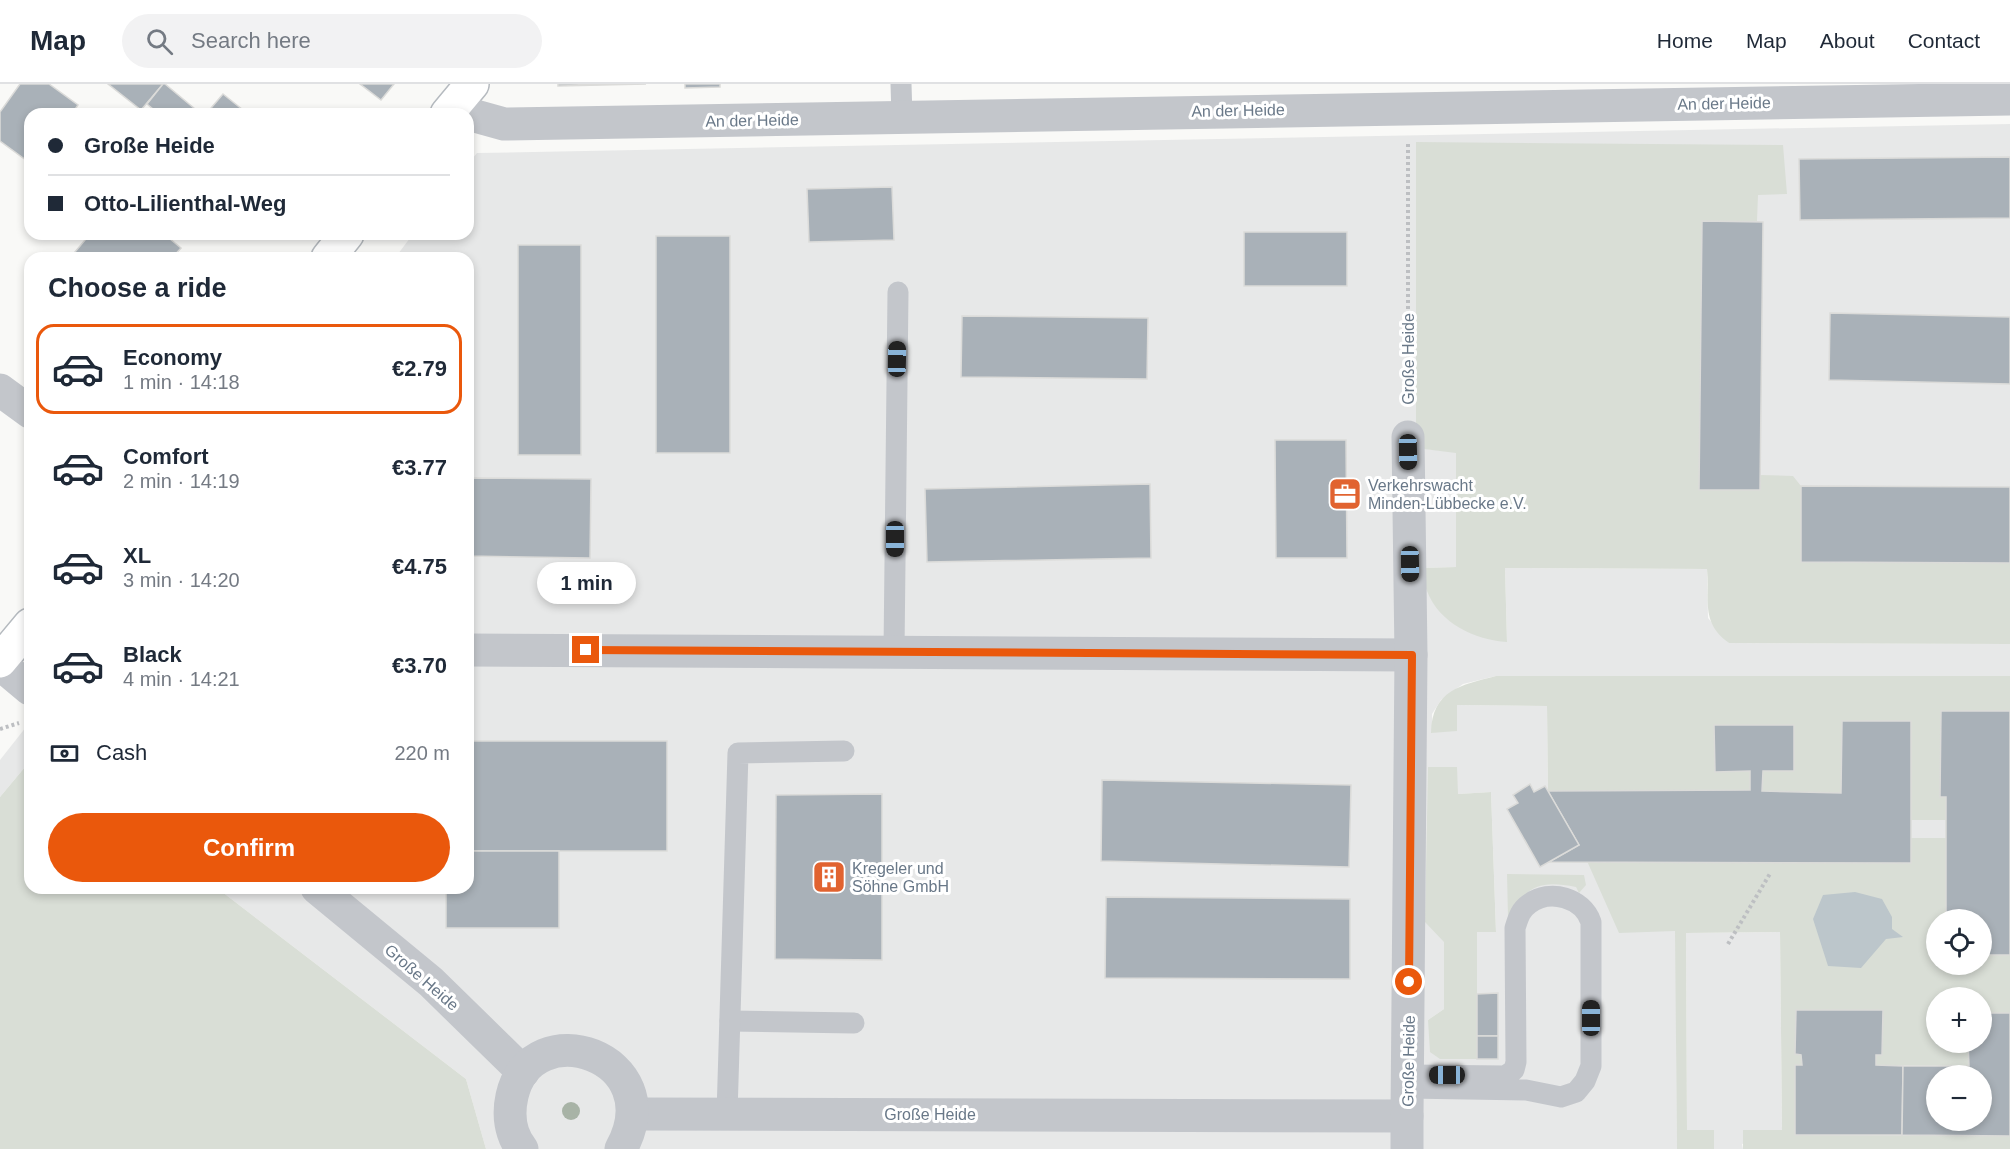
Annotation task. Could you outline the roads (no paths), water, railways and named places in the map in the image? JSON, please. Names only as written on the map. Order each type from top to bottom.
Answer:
[{"type":"street","name":"An der Heide","points":[[474,112],[504,124],[902,117],[1409,95],[2010,99]]},
{"type":"street","points":[[333,252],[343,240]]},
{"type":"street","points":[[0,390],[24,408]]},
{"type":"street","name":"Große Heide","points":[[1407,1149],[1412,655],[1408,437]]},
{"type":"street","points":[[8,647],[24,678]]},
{"type":"street","points":[[474,650],[1412,655]]},
{"type":"street","name":"Große Heide","points":[[324,894],[431,982],[523,1072]]},
{"type":"street","points":[[522,1149],[511,1126],[509,1107],[514,1088],[523,1072],[538,1059],[555,1052],[575,1050],[593,1053],[610,1063],[623,1077],[631,1095],[634,1113],[629,1134],[621,1149]]},
{"type":"street","name":"Große Heide","points":[[634,1113],[727,1114],[1408,1093]]},
{"type":"lane","points":[[901,84],[902,117]]},
{"type":"lane","points":[[894,652],[898,292]]},
{"type":"lane","points":[[727,1114],[738,753],[844,751]]},
{"type":"lane","points":[[1558,896],[1574,901],[1587,911],[1591,922],[1591,1066],[1585,1082],[1576,1092],[1561,1097],[1526,1090],[1408,1093],[1505,1076],[1514,1070],[1516,1062],[1514,938],[1520,914],[1529,904],[1542,898],[1558,896]]},
{"type":"lane","points":[[730,1021],[854,1023]]},
{"type":"place","name":"Verkehrswacht Minden-Lübbecke e.V.","points":[[1345,494]]},
{"type":"place","name":"Kregeler und Söhne GmbH","points":[[829,877]]}]
